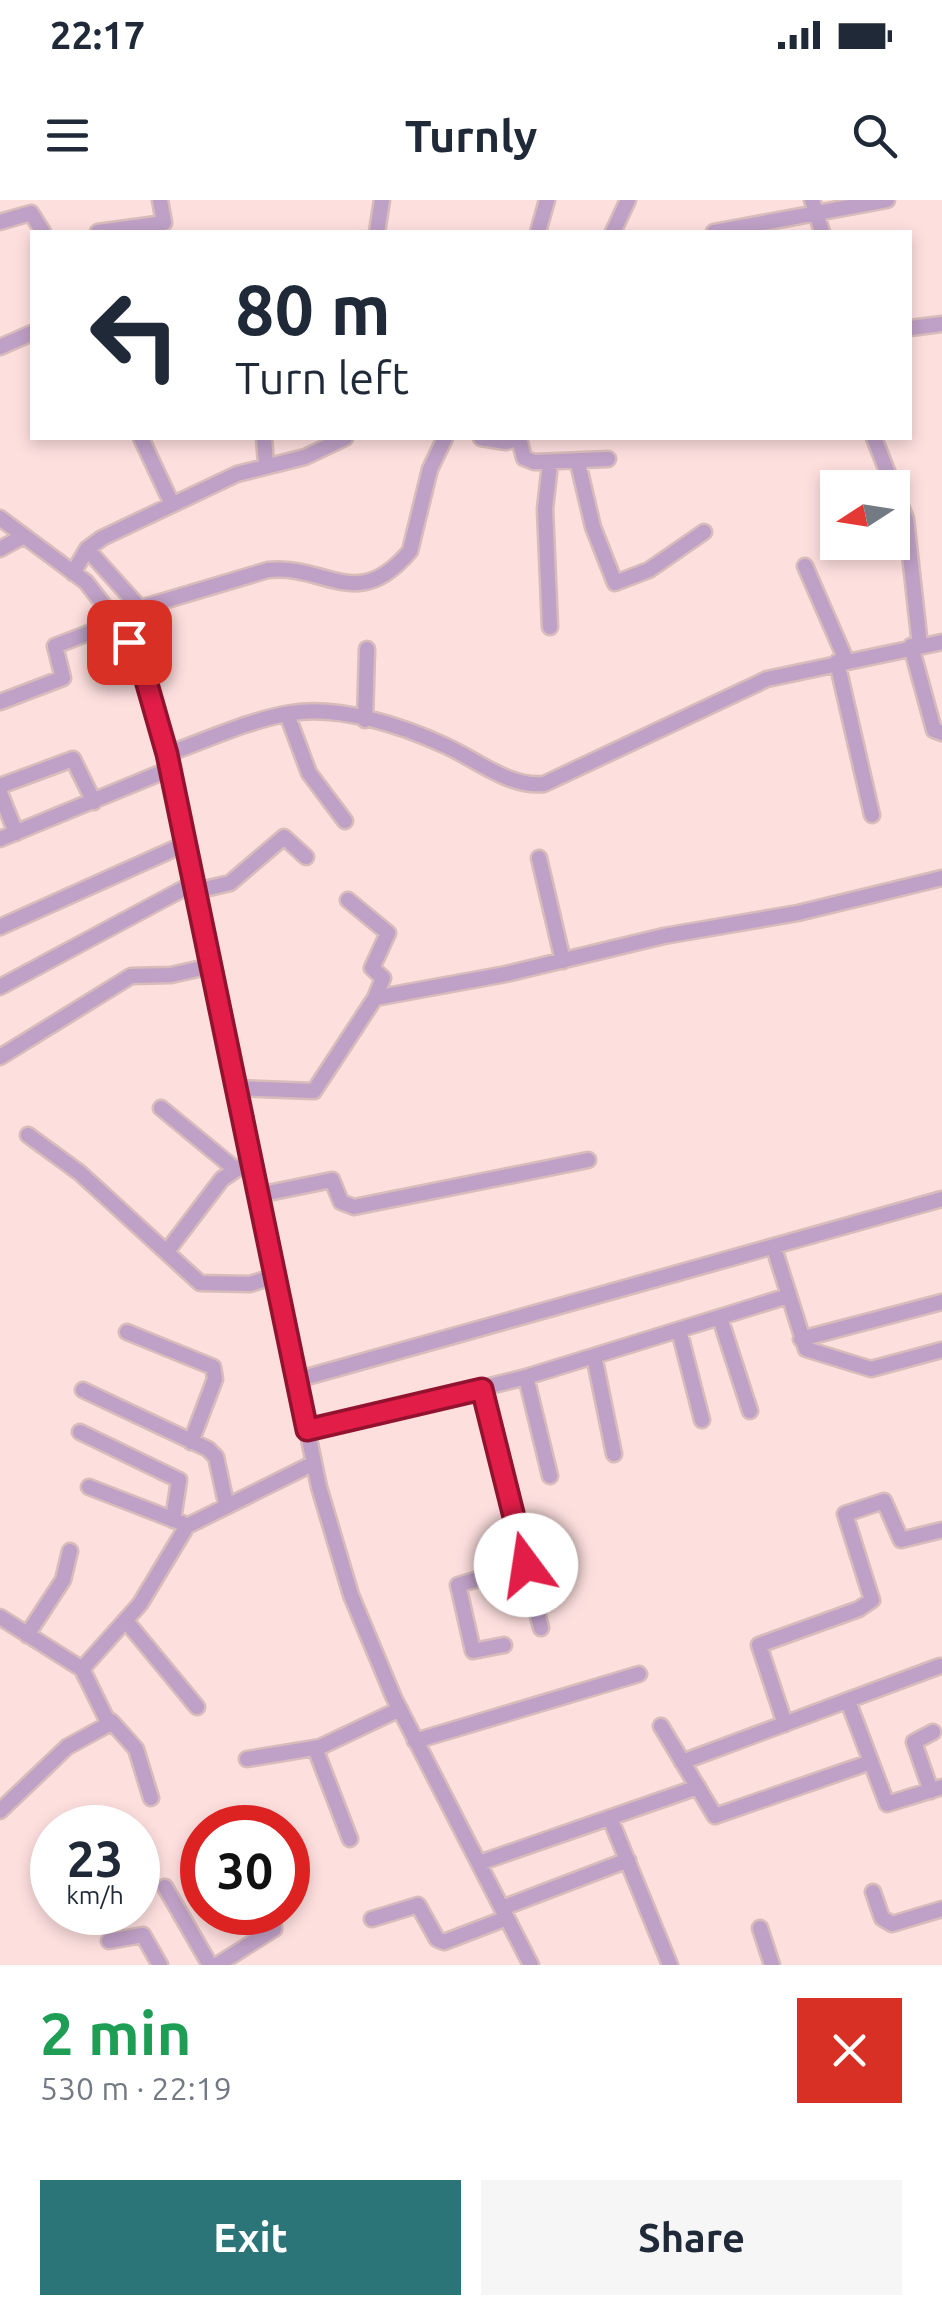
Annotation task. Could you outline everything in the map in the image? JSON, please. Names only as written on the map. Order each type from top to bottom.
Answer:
[{"type":"street","points":[[132,230],[165,228],[160,200]]},
{"type":"street","points":[[377,230],[382,200]]},
{"type":"street","points":[[539,230],[547,200]]},
{"type":"street","points":[[614,230],[628,200]]},
{"type":"street","points":[[722,230],[815,207],[887,200]]},
{"type":"street","points":[[0,222],[31,213],[42,230]]},
{"type":"street","points":[[912,328],[942,324]]},
{"type":"street","points":[[0,347],[30,334]]},
{"type":"street","points":[[142,440],[172,504]]},
{"type":"street","points":[[264,440],[266,464]]},
{"type":"street","points":[[80,561],[172,504],[266,464],[306,458],[341,440]]},
{"type":"street","points":[[0,518],[24,536],[80,561],[140,608],[268,570],[289,569],[334,584],[364,584],[410,551],[430,469],[444,440]]},
{"type":"street","points":[[520,440],[524,458],[550,464],[608,459]]},
{"type":"street","points":[[875,440],[906,519],[915,646],[934,730],[942,733]]},
{"type":"street","points":[[578,463],[590,516],[615,583],[650,570],[704,532]]},
{"type":"street","points":[[550,464],[546,509],[550,627]]},
{"type":"street","points":[[0,549],[24,536]]},
{"type":"street","points":[[80,561],[141,663],[173,756],[185,844],[203,888],[211,966],[246,1089],[252,1160],[268,1193],[275,1276],[308,1377],[318,1428],[314,1463],[351,1595],[400,1709],[422,1739],[488,1860],[532,1965]]},
{"type":"street","points":[[804,566],[842,661],[872,815]]},
{"type":"street","points":[[0,702],[61,679],[55,646],[117,622]]},
{"type":"street","points":[[0,839],[94,802],[173,756],[287,714],[365,720],[434,740],[528,786],[570,775],[692,711],[768,679],[942,642]]},
{"type":"street","points":[[365,720],[366,649]]},
{"type":"street","points":[[287,714],[308,774],[345,821]]},
{"type":"street","points":[[16,833],[0,790],[72,759],[94,802]]},
{"type":"street","points":[[0,988],[203,888],[230,883],[284,838],[306,858]]},
{"type":"street","points":[[0,928],[185,844]]},
{"type":"street","points":[[539,858],[563,960]]},
{"type":"street","points":[[375,998],[664,936],[798,913],[942,878]]},
{"type":"street","points":[[246,1089],[314,1092],[375,998],[383,978],[372,968],[388,933],[348,900]]},
{"type":"street","points":[[0,1056],[137,973],[171,975],[211,966]]},
{"type":"street","points":[[161,1108],[235,1169]]},
{"type":"street","points":[[28,1135],[80,1173],[203,1284],[250,1284],[275,1276]]},
{"type":"street","points":[[168,1250],[222,1178],[252,1160]]},
{"type":"street","points":[[268,1193],[332,1180],[341,1202],[354,1206],[588,1160]]},
{"type":"street","points":[[308,1377],[942,1199]]},
{"type":"street","points":[[774,1248],[801,1339],[813,1352],[850,1359],[871,1369],[942,1350]]},
{"type":"street","points":[[318,1428],[482,1389],[788,1296]]},
{"type":"street","points":[[801,1339],[942,1302]]},
{"type":"street","points":[[720,1318],[750,1411]]},
{"type":"street","points":[[679,1330],[702,1420]]},
{"type":"street","points":[[126,1332],[213,1367],[215,1379],[191,1442]]},
{"type":"street","points":[[594,1356],[614,1454]]},
{"type":"street","points":[[526,1376],[550,1476]]},
{"type":"street","points":[[482,1389],[541,1628]]},
{"type":"street","points":[[82,1390],[216,1456],[226,1504]]},
{"type":"street","points":[[80,1432],[179,1480],[180,1523],[126,1621],[82,1669]]},
{"type":"street","points":[[89,1488],[180,1523],[314,1463]]},
{"type":"street","points":[[784,1724],[759,1645],[859,1609],[872,1600],[845,1514],[884,1501],[903,1541],[942,1530]]},
{"type":"street","points":[[27,1635],[65,1576],[70,1552]]},
{"type":"street","points":[[504,1645],[473,1651],[458,1585],[526,1565]]},
{"type":"street","points":[[0,1617],[82,1669],[110,1721],[136,1749],[152,1798]]},
{"type":"street","points":[[126,1621],[197,1708]]},
{"type":"street","points":[[682,1762],[940,1666]]},
{"type":"street","points":[[422,1739],[639,1674]]},
{"type":"street","points":[[848,1701],[868,1763],[887,1804],[937,1789],[914,1742],[934,1732]]},
{"type":"street","points":[[247,1758],[315,1748],[400,1709]]},
{"type":"street","points":[[0,1810],[67,1746],[110,1721]]},
{"type":"street","points":[[661,1726],[718,1816],[868,1763]]},
{"type":"street","points":[[315,1748],[350,1839]]},
{"type":"street","points":[[488,1860],[698,1787]]},
{"type":"street","points":[[610,1818],[670,1965]]},
{"type":"street","points":[[372,1918],[418,1905],[437,1940],[444,1942],[509,1907],[628,1860]]},
{"type":"street","points":[[165,1887],[214,1965],[264,1935]]},
{"type":"street","points":[[873,1892],[882,1918],[892,1924],[942,1909]]},
{"type":"street","points":[[760,1928],[772,1965]]},
{"type":"street","points":[[110,1941],[146,1937],[160,1965]]},
{"type":"route","points":[[129,642],[141,663],[167,754],[307,1430],[482,1389],[526,1565]]}]
